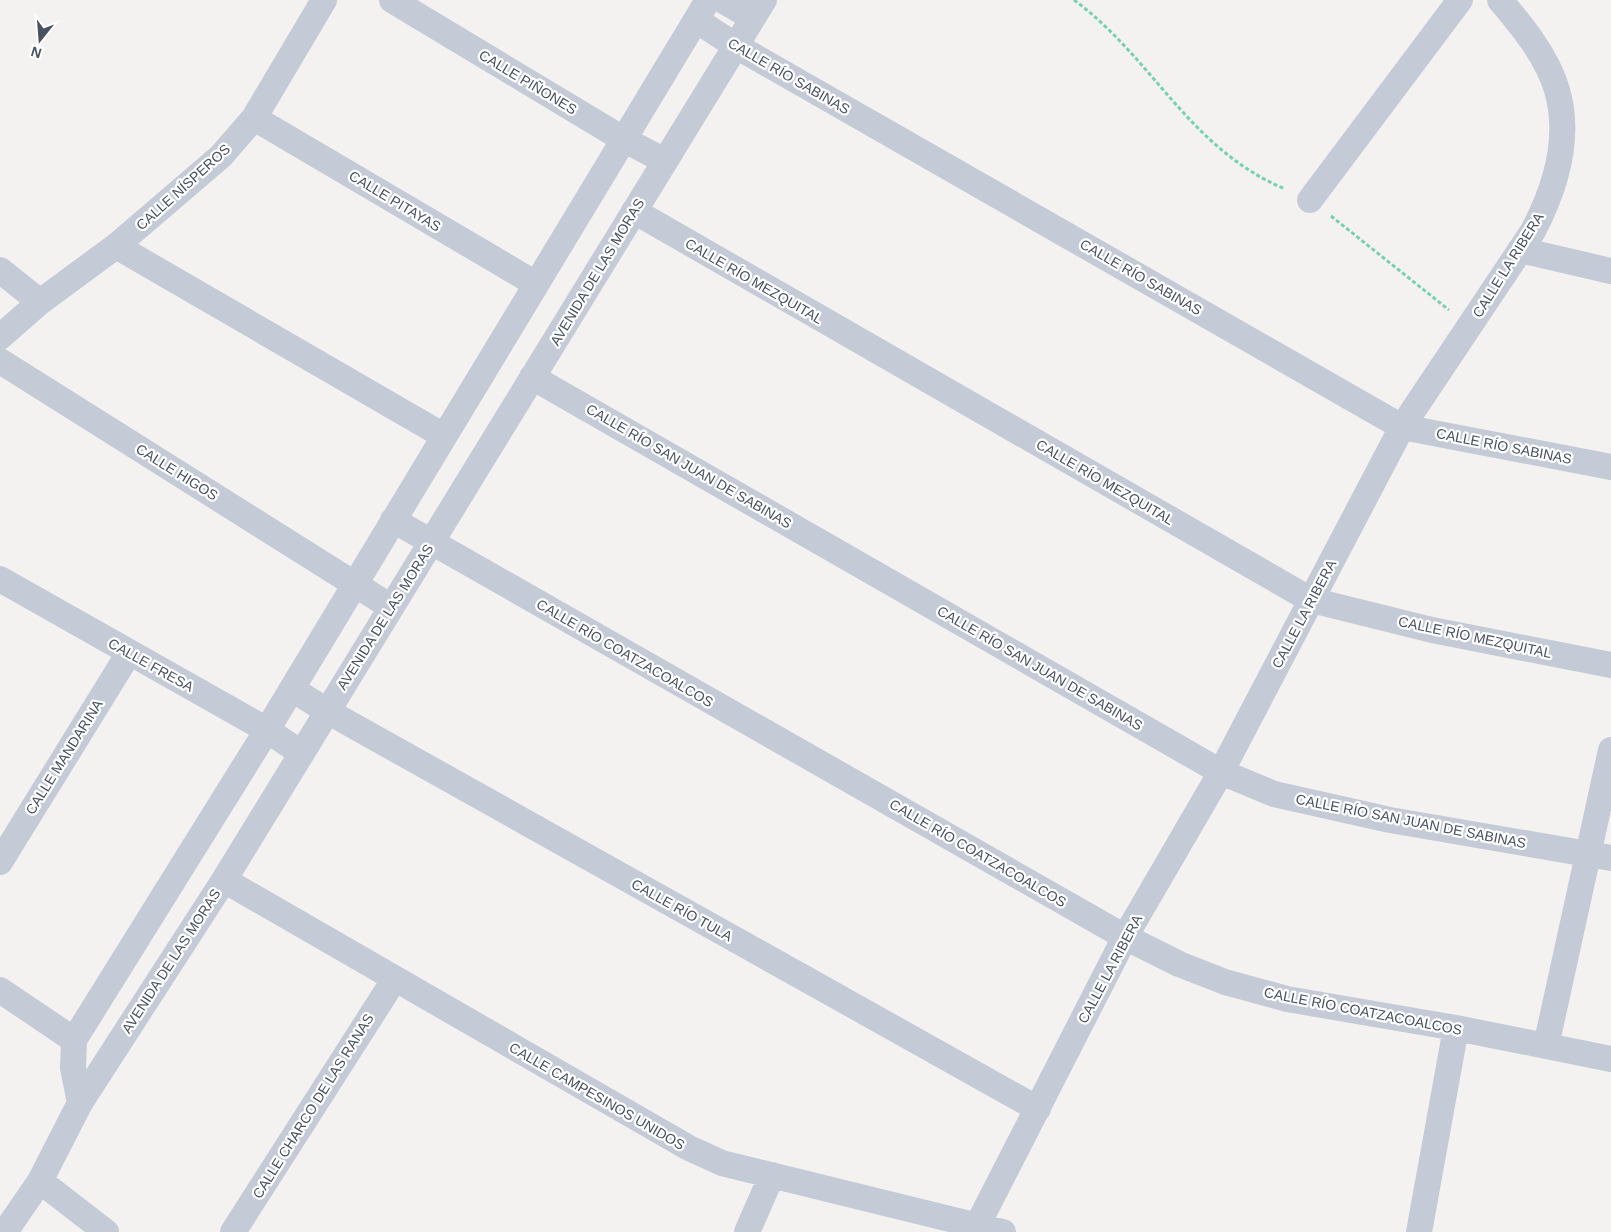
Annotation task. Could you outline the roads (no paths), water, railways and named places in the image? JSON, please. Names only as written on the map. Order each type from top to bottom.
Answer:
[{"type":"street","name":"CALLE NÍSPEROS","points":[[0,337],[40,302],[116,246],[221,156],[254,118],[324,0]]},
{"type":"street","name":"CALLE PIÑONES","points":[[392,0],[623,139],[665,161]]},
{"type":"street","points":[[722,0],[758,9]]},
{"type":"street","points":[[1310,200],[1460,0]]},
{"type":"street","name":"CALLE LA RIBERA","points":[[976,1229],[1125,937],[1221,772],[1402,426],[1520,250],[1548,201],[1561,150],[1557,90],[1545,64],[1526,32],[1500,0]]},
{"type":"street","name":"AVENIDA DE LAS MORAS","points":[[5,1232],[40,1181],[80,1103],[224,880],[758,9]]},
{"type":"street","points":[[80,1103],[73,1068],[74,1040],[292,689],[702,10]]},
{"type":"street","name":"CALLE RÍO SABINAS","points":[[702,10],[736,46],[1402,426],[1611,467]]},
{"type":"street","name":"CALLE PITAYAS","points":[[254,118],[536,284]]},
{"type":"street","name":"CALLE RÍO MEZQUITAL","points":[[634,211],[1311,600],[1432,630],[1611,665]]},
{"type":"street","points":[[116,246],[444,436]]},
{"type":"street","points":[[1520,250],[1611,271]]},
{"type":"street","points":[[0,270],[40,302]]},
{"type":"street","name":"CALLE HIGOS","points":[[0,361],[391,607]]},
{"type":"street","name":"CALLE RÍO SAN JUAN DE SABINAS","points":[[532,376],[1221,772],[1274,794],[1380,817],[1600,856]]},
{"type":"street","name":"CALLE RÍO COATZACOALCOS","points":[[393,520],[1125,937],[1179,964],[1225,982],[1287,999],[1456,1028],[1611,1059]]},
{"type":"street","name":"CALLE FRESA","points":[[0,579],[267,730],[301,753]]},
{"type":"street","name":"CALLE MANDARINA","points":[[0,862],[129,653]]},
{"type":"street","name":"CALLE RÍO TULA","points":[[292,689],[327,711],[1038,1109]]},
{"type":"street","points":[[1546,1046],[1600,856],[1611,750]]},
{"type":"street","name":"CALLE CAMPESINOS UNIDOS","points":[[224,880],[394,980],[689,1148],[722,1163],[976,1229],[1003,1232]]},
{"type":"street","name":"CALLE CHARCO DE LAS RANAS","points":[[233,1232],[394,980]]},
{"type":"street","points":[[0,990],[74,1040]]},
{"type":"street","points":[[1419,1232],[1456,1028]]},
{"type":"street","points":[[747,1232],[772,1175]]},
{"type":"street","points":[[40,1181],[106,1232]]}]
